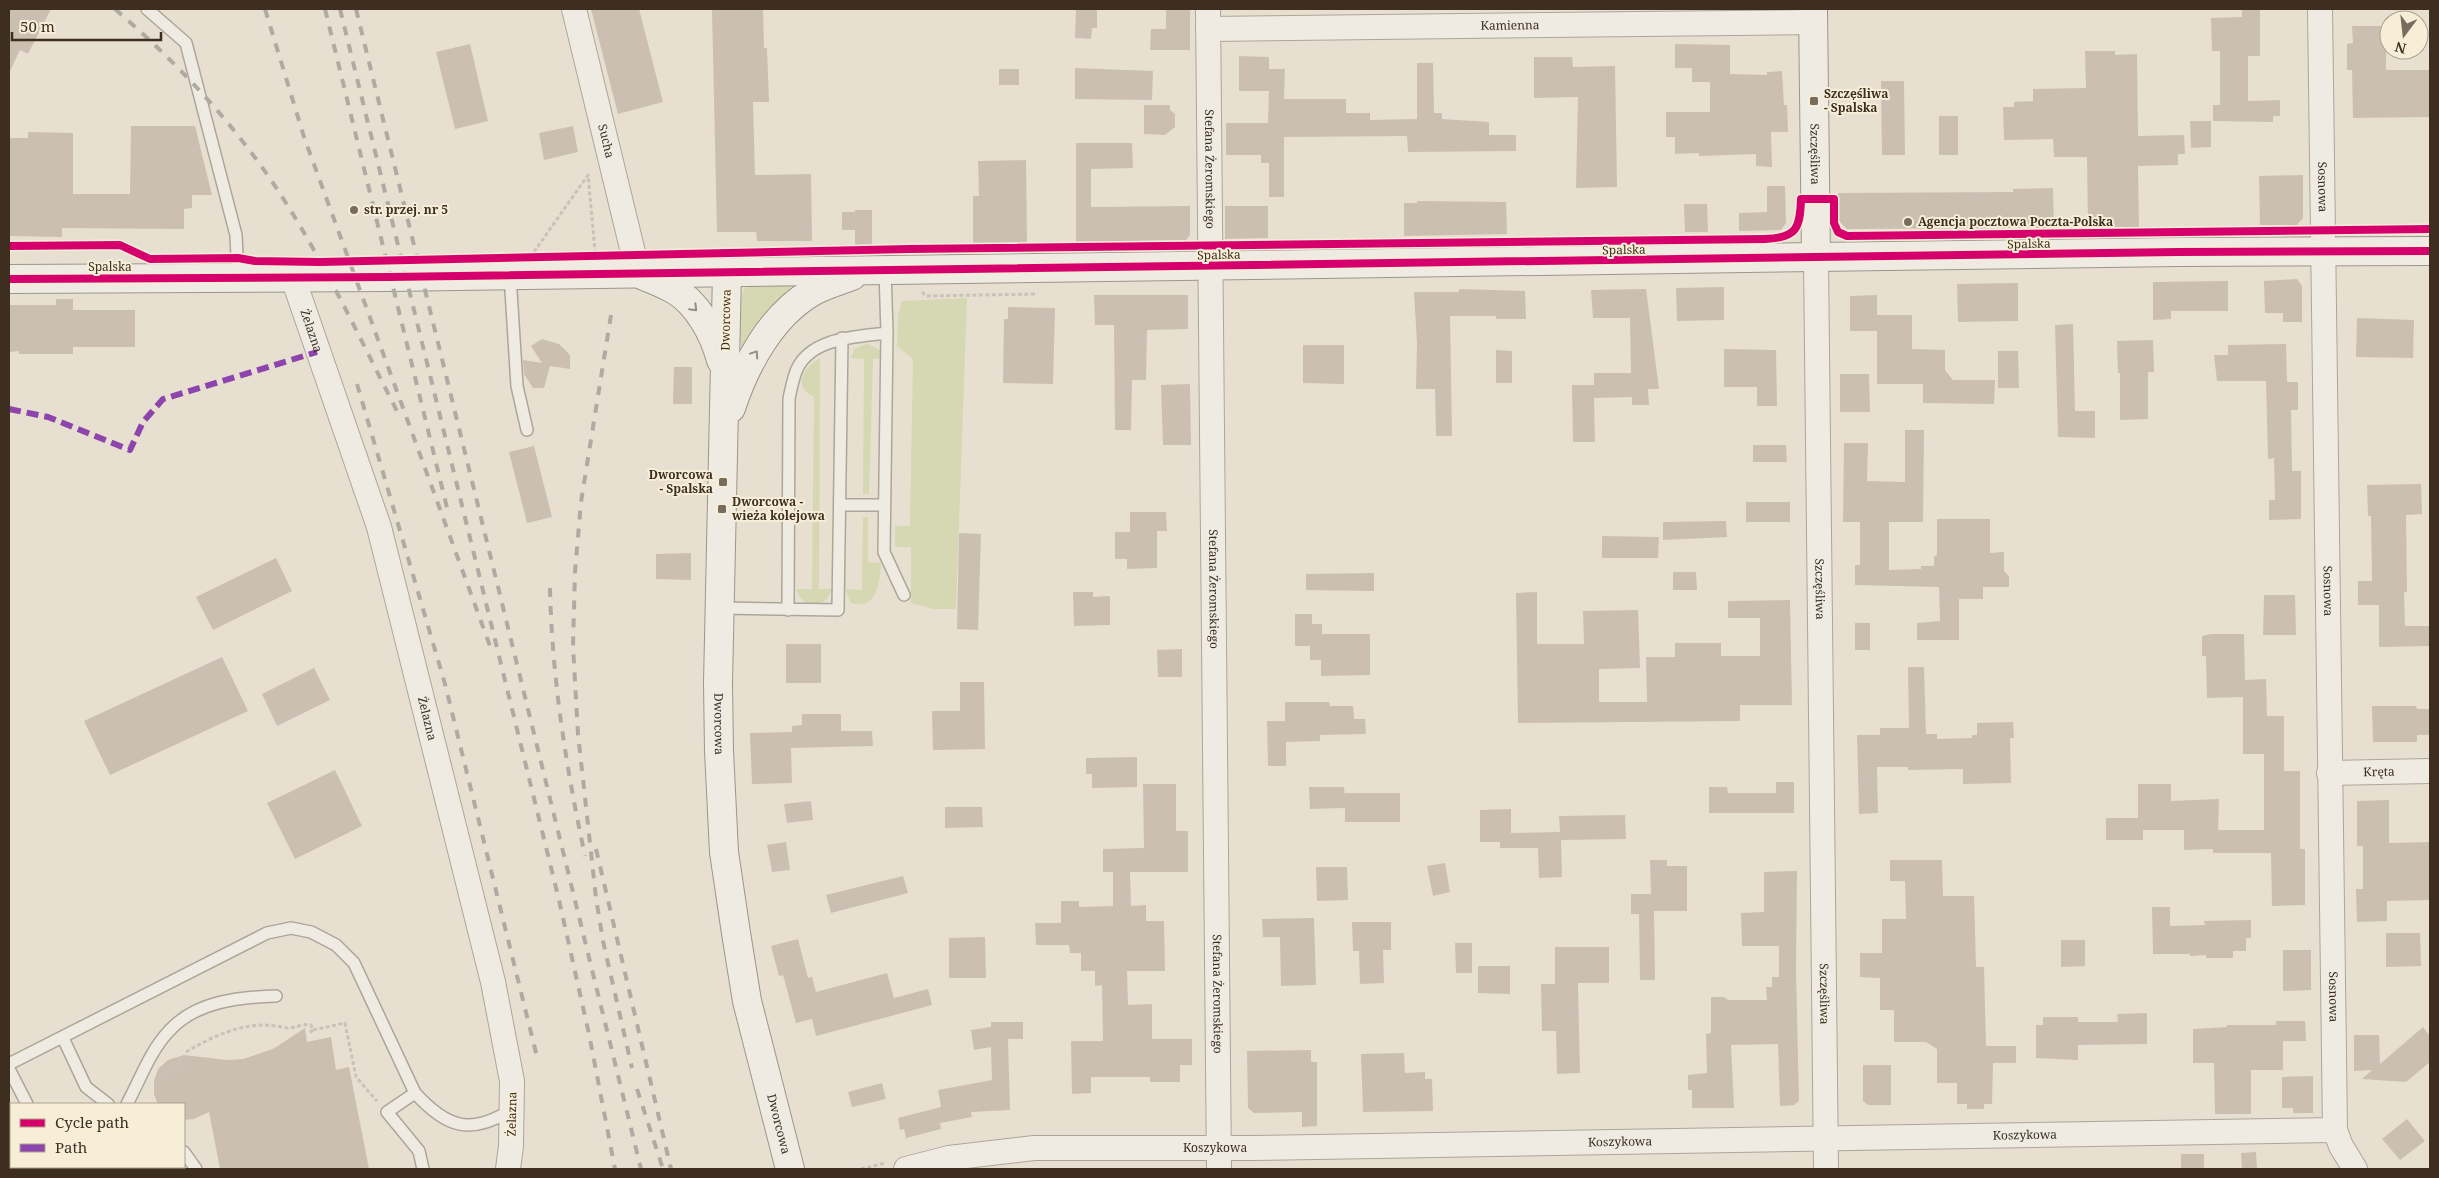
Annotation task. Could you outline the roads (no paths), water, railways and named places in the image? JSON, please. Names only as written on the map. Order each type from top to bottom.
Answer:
[{"type":"street","name":"Sucha","points":[[574,9],[637,264]]},
{"type":"street","name":"Sosnowa","points":[[2320,9],[2335,1130],[2341,1146],[2355,1169]]},
{"type":"street","name":"Kamienna","points":[[1208,19],[1813,15]]},
{"type":"street","name":"Szczęśliwa","points":[[1813,15],[1826,1169]]},
{"type":"street","name":"Stefana Żeromskiego","points":[[1208,19],[1218,1159]]},
{"type":"street","name":"Spalska","points":[[9,279],[510,275],[637,264],[727,272],[879,276],[1210,266],[1816,259],[2158,252],[2430,251]]},
{"type":"street","points":[[637,264],[675,290],[699,314],[715,339],[725,375]]},
{"type":"street","name":"Dworcowa","points":[[727,272],[719,751],[724,852],[747,1001],[790,1169]]},
{"type":"street","points":[[723,431],[740,381],[750,360],[770,332],[786,314],[811,293],[879,276]]},
{"type":"street","name":"Żelazna","points":[[293,278],[379,527],[493,982],[512,1081],[508,1169]]},
{"type":"street","name":"Kręta","points":[[2329,773],[2430,771]]},
{"type":"street","name":"Koszykowa","points":[[898,1166],[1034,1148],[1218,1159],[1826,1138],[2335,1130]]},
{"type":"lane","points":[[147,9],[186,43],[236,235],[238,277]]},
{"type":"lane","points":[[510,275],[517,386],[527,430]]},
{"type":"lane","points":[[879,276],[887,333],[884,552],[904,595]]},
{"type":"lane","points":[[788,610],[789,399],[798,368],[814,350],[842,338],[887,333]]},
{"type":"lane","points":[[720,608],[838,610],[842,338]]},
{"type":"lane","points":[[841,505],[884,505]]},
{"type":"lane","points":[[9,1064],[267,933],[292,928],[311,932],[336,945],[354,963],[415,1093],[431,1111],[452,1123],[482,1124],[492,1121],[512,1109]]},
{"type":"lane","points":[[128,1103],[159,1045],[170,1030],[193,1013],[219,1002],[249,997],[276,996]]},
{"type":"lane","points":[[63,1038],[86,1087],[107,1103]]},
{"type":"lane","points":[[9,1069],[26,1103]]},
{"type":"lane","points":[[415,1093],[387,1112],[419,1151],[422,1169]]},
{"type":"lane","points":[[185,1153],[189,1156],[196,1169]]},
{"type":"railway","points":[[115,9],[158,48],[199,90],[236,133],[271,180],[323,266],[400,417]]},
{"type":"railway","points":[[265,9],[304,137],[490,646]]},
{"type":"railway","points":[[325,9],[449,516]]},
{"type":"railway","points":[[340,9],[559,900],[589,1034],[615,1169]]},
{"type":"railway","points":[[356,9],[641,1169]]},
{"type":"railway","points":[[611,315],[581,502],[575,572],[573,646],[578,734],[596,898],[603,941],[632,1068]]},
{"type":"railway","points":[[357,384],[445,684],[538,1061]]},
{"type":"railway","points":[[550,588],[551,622],[561,723],[585,856]]},
{"type":"railway","points":[[596,849],[671,1169]]},
{"type":"railway","points":[[637,1089],[663,1169]]},
{"type":"place","name":"Szczęśliwa - Spalska","points":[[1814,101]]},
{"type":"place","name":"str. przej. nr 5","points":[[354,210]]},
{"type":"place","name":"Agencja pocztowa Poczta-Polska","points":[[1908,222]]},
{"type":"place","name":"Dworcowa - Spalska","points":[[723,482]]},
{"type":"place","name":"Dworcowa - wieża kolejowa","points":[[722,509]]}]
